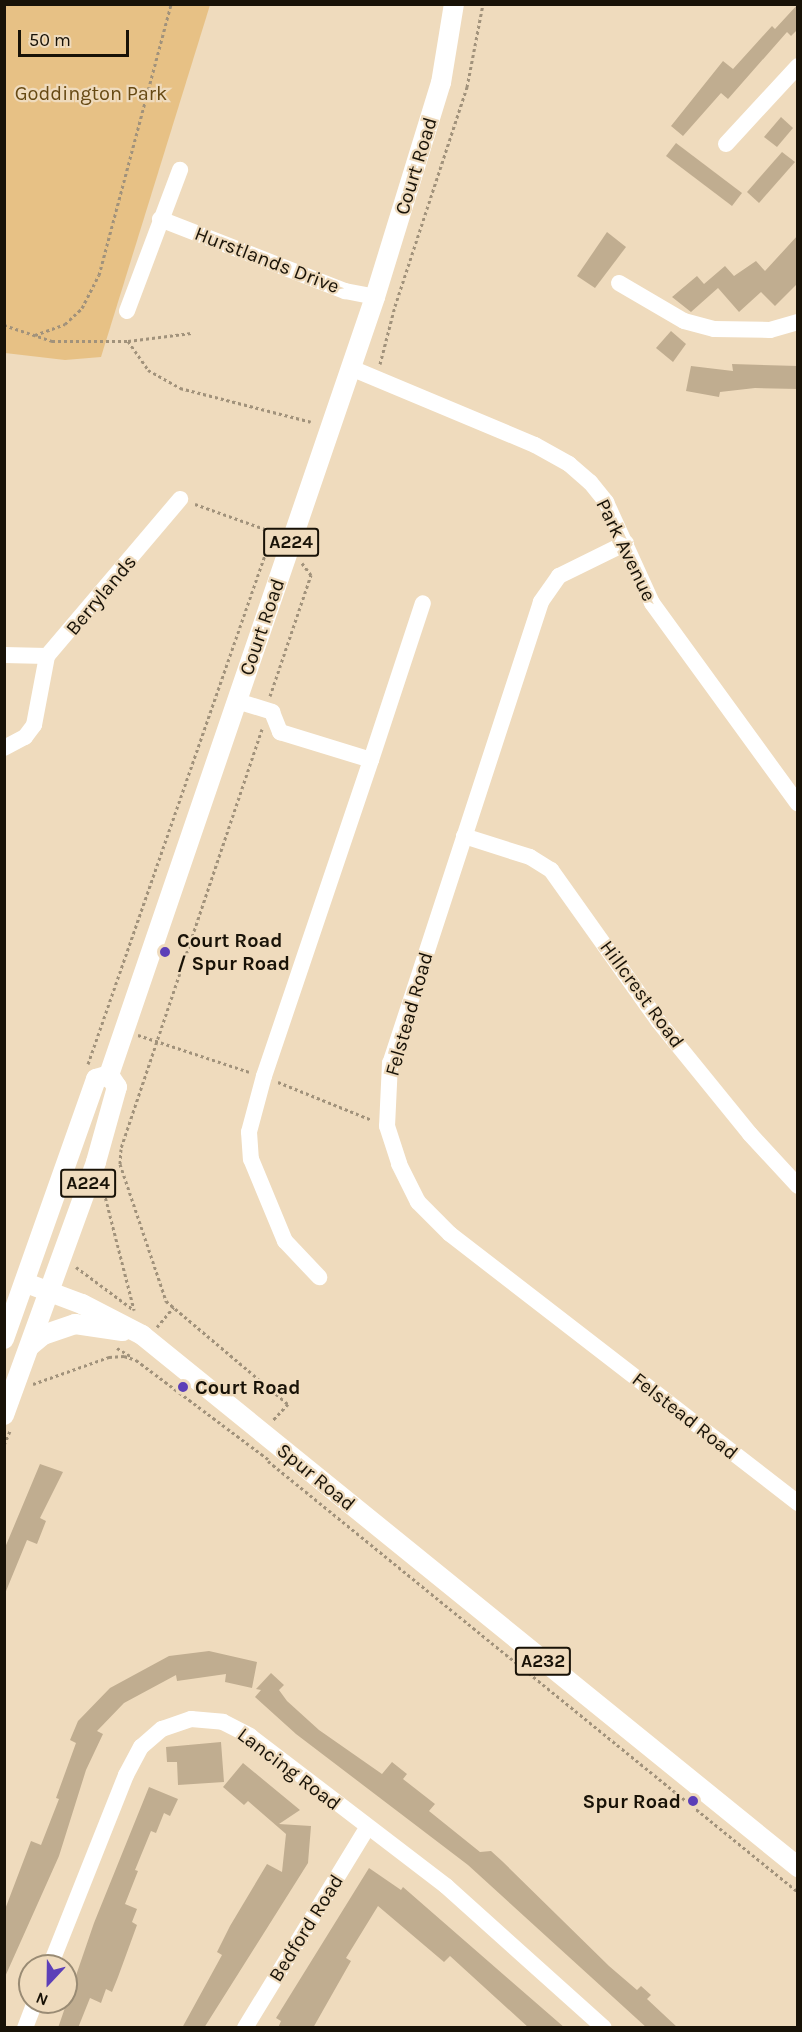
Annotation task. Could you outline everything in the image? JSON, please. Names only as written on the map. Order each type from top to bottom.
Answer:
[{"type":"main road","name":"Court Road","points":[[8,1427],[31,1344],[117,1087],[110,1075],[375,297],[441,83],[454,4]]},
{"type":"main road","name":"Court Road","points":[[4,1340],[96,1079],[110,1075]]},
{"type":"main road","name":"Spur Road","points":[[26,1283],[114,1318],[147,1325],[288,1455],[798,1867]]},
{"type":"main road","points":[[31,1344],[43,1335],[75,1324],[147,1325]]},
{"type":"street","points":[[726,144],[766,96],[798,66]]},
{"type":"street","points":[[127,311],[180,171]]},
{"type":"street","name":"Hurstlands Drive","points":[[160,219],[345,291],[375,297]]},
{"type":"street","points":[[620,283],[684,321],[714,329],[770,330],[798,322]]},
{"type":"street","name":"Park Avenue","points":[[351,368],[534,445],[569,464],[606,502],[652,603],[798,804]]},
{"type":"street","name":"Berrylands","points":[[47,656],[180,499]]},
{"type":"street","name":"Felstead Road","points":[[626,543],[560,576],[548,588],[390,1063],[387,1126],[399,1164],[418,1202],[450,1234],[798,1503]]},
{"type":"street","points":[[319,1277],[285,1241],[251,1159],[249,1132],[264,1077],[423,603]]},
{"type":"street","points":[[4,655],[47,656],[34,725],[25,737],[4,748]]},
{"type":"street","points":[[237,701],[264,704],[272,712],[280,732],[371,760]]},
{"type":"street","name":"Hillcrest Road","points":[[464,836],[530,857],[551,870],[659,1022],[750,1134],[798,1186]]},
{"type":"street","name":"Lancing Road","points":[[55,1954],[126,1775],[141,1747],[162,1729],[191,1719],[223,1722],[250,1736],[367,1828],[446,1886],[604,2028]]},
{"type":"street","name":"Bedford Road","points":[[245,2028],[367,1828]]},
{"type":"path","points":[[35,335],[65,324],[82,308],[99,276],[171,4]]},
{"type":"path","points":[[4,325],[52,341],[128,341],[191,333]]},
{"type":"path","points":[[128,341],[148,370],[180,388],[311,422]]},
{"type":"path","points":[[180,499],[292,539]]},
{"type":"path","points":[[84,1074],[273,532]]},
{"type":"path","points":[[272,1421],[288,1404],[166,1301],[120,1164],[121,1149],[265,723],[264,704],[311,575],[298,560]]},
{"type":"path","points":[[140,1036],[155,1041]]},
{"type":"path","points":[[103,1188],[134,1310]]},
{"type":"path","points":[[84,1276],[134,1310],[147,1325],[165,1335]]},
{"type":"path","points":[[147,1325],[174,1308]]},
{"type":"path","points":[[108,1343],[136,1360],[267,1460],[798,1892]]},
{"type":"path","points":[[19,1387],[109,1357],[136,1360]]},
{"type":"path","points":[[263,1414],[282,1429]]},
{"type":"path","points":[[4,1445],[8,1427]]},
{"type":"path","points":[[267,1460],[288,1455]]},
{"type":"green space","name":"Goddington Park","points":[[4,5],[210,5],[101,357],[65,360],[5,353]]},
{"type":"building","points":[[798,4],[798,29],[791,36],[787,32],[728,99],[721,93],[683,136],[671,126],[723,61],[733,69],[772,26],[775,29]]},
{"type":"building","points":[[781,117],[793,128],[777,147],[764,137]]},
{"type":"building","points":[[676,143],[742,193],[732,206],[666,156]]},
{"type":"building","points":[[782,152],[795,162],[759,203],[747,192]]},
{"type":"building","points":[[607,232],[626,247],[595,288],[577,276]]},
{"type":"building","points":[[798,235],[798,283],[775,306],[761,292],[739,312],[718,288],[691,312],[672,297],[697,276],[704,284],[725,266],[734,276],[756,261],[765,271]]},
{"type":"building","points":[[671,331],[686,344],[673,362],[656,348]]},
{"type":"building","points":[[732,364],[798,366],[798,389],[755,388],[720,392],[719,397],[686,391],[691,366],[733,371]]},
{"type":"building","points":[[40,1464],[63,1472],[40,1518],[46,1521],[37,1544],[27,1540],[4,1596],[4,1550]]},
{"type":"building","points":[[209,1651],[257,1662],[252,1688],[225,1682],[226,1674],[177,1681],[176,1675],[124,1703],[97,1731],[103,1734],[86,1770],[59,1856],[4,1979],[4,1912],[31,1841],[41,1845],[59,1799],[56,1798],[76,1743],[70,1740],[78,1721],[110,1688],[169,1656]]},
{"type":"building","points":[[271,1673],[284,1685],[279,1690],[287,1701],[319,1730],[382,1774],[392,1762],[407,1774],[403,1779],[435,1804],[429,1811],[480,1852],[491,1851],[609,1966],[637,1990],[641,1986],[651,1995],[647,1999],[678,2028],[647,2028],[468,1865],[296,1734],[255,1697],[261,1690],[256,1689]]},
{"type":"building","points":[[221,1742],[224,1782],[178,1785],[177,1762],[167,1762],[166,1747]]},
{"type":"building","points":[[243,1763],[300,1810],[279,1824],[311,1826],[308,1863],[204,2028],[182,2028],[222,1955],[217,1952],[230,1926],[267,1864],[282,1872],[286,1834],[248,1801],[244,1805],[223,1787]]},
{"type":"building","points":[[149,1787],[178,1799],[170,1816],[164,1813],[156,1833],[151,1831],[135,1870],[138,1871],[125,1904],[137,1909],[132,1922],[137,1925],[112,1992],[106,1989],[101,2003],[90,1998],[78,2028],[58,2028],[63,2014],[78,2014],[78,1970],[94,1923]]},
{"type":"building","points":[[369,1868],[401,1890],[403,1887],[565,2028],[529,2028],[450,1956],[444,1962],[378,1906],[346,1958],[351,1961],[313,2028],[278,2028],[281,2021],[276,2018]]},
{"type":"place","name":"Court Road / Spur Road","points":[[165,952]]},
{"type":"place","name":"Court Road","points":[[183,1387]]},
{"type":"place","name":"Spur Road","points":[[693,1801]]}]
